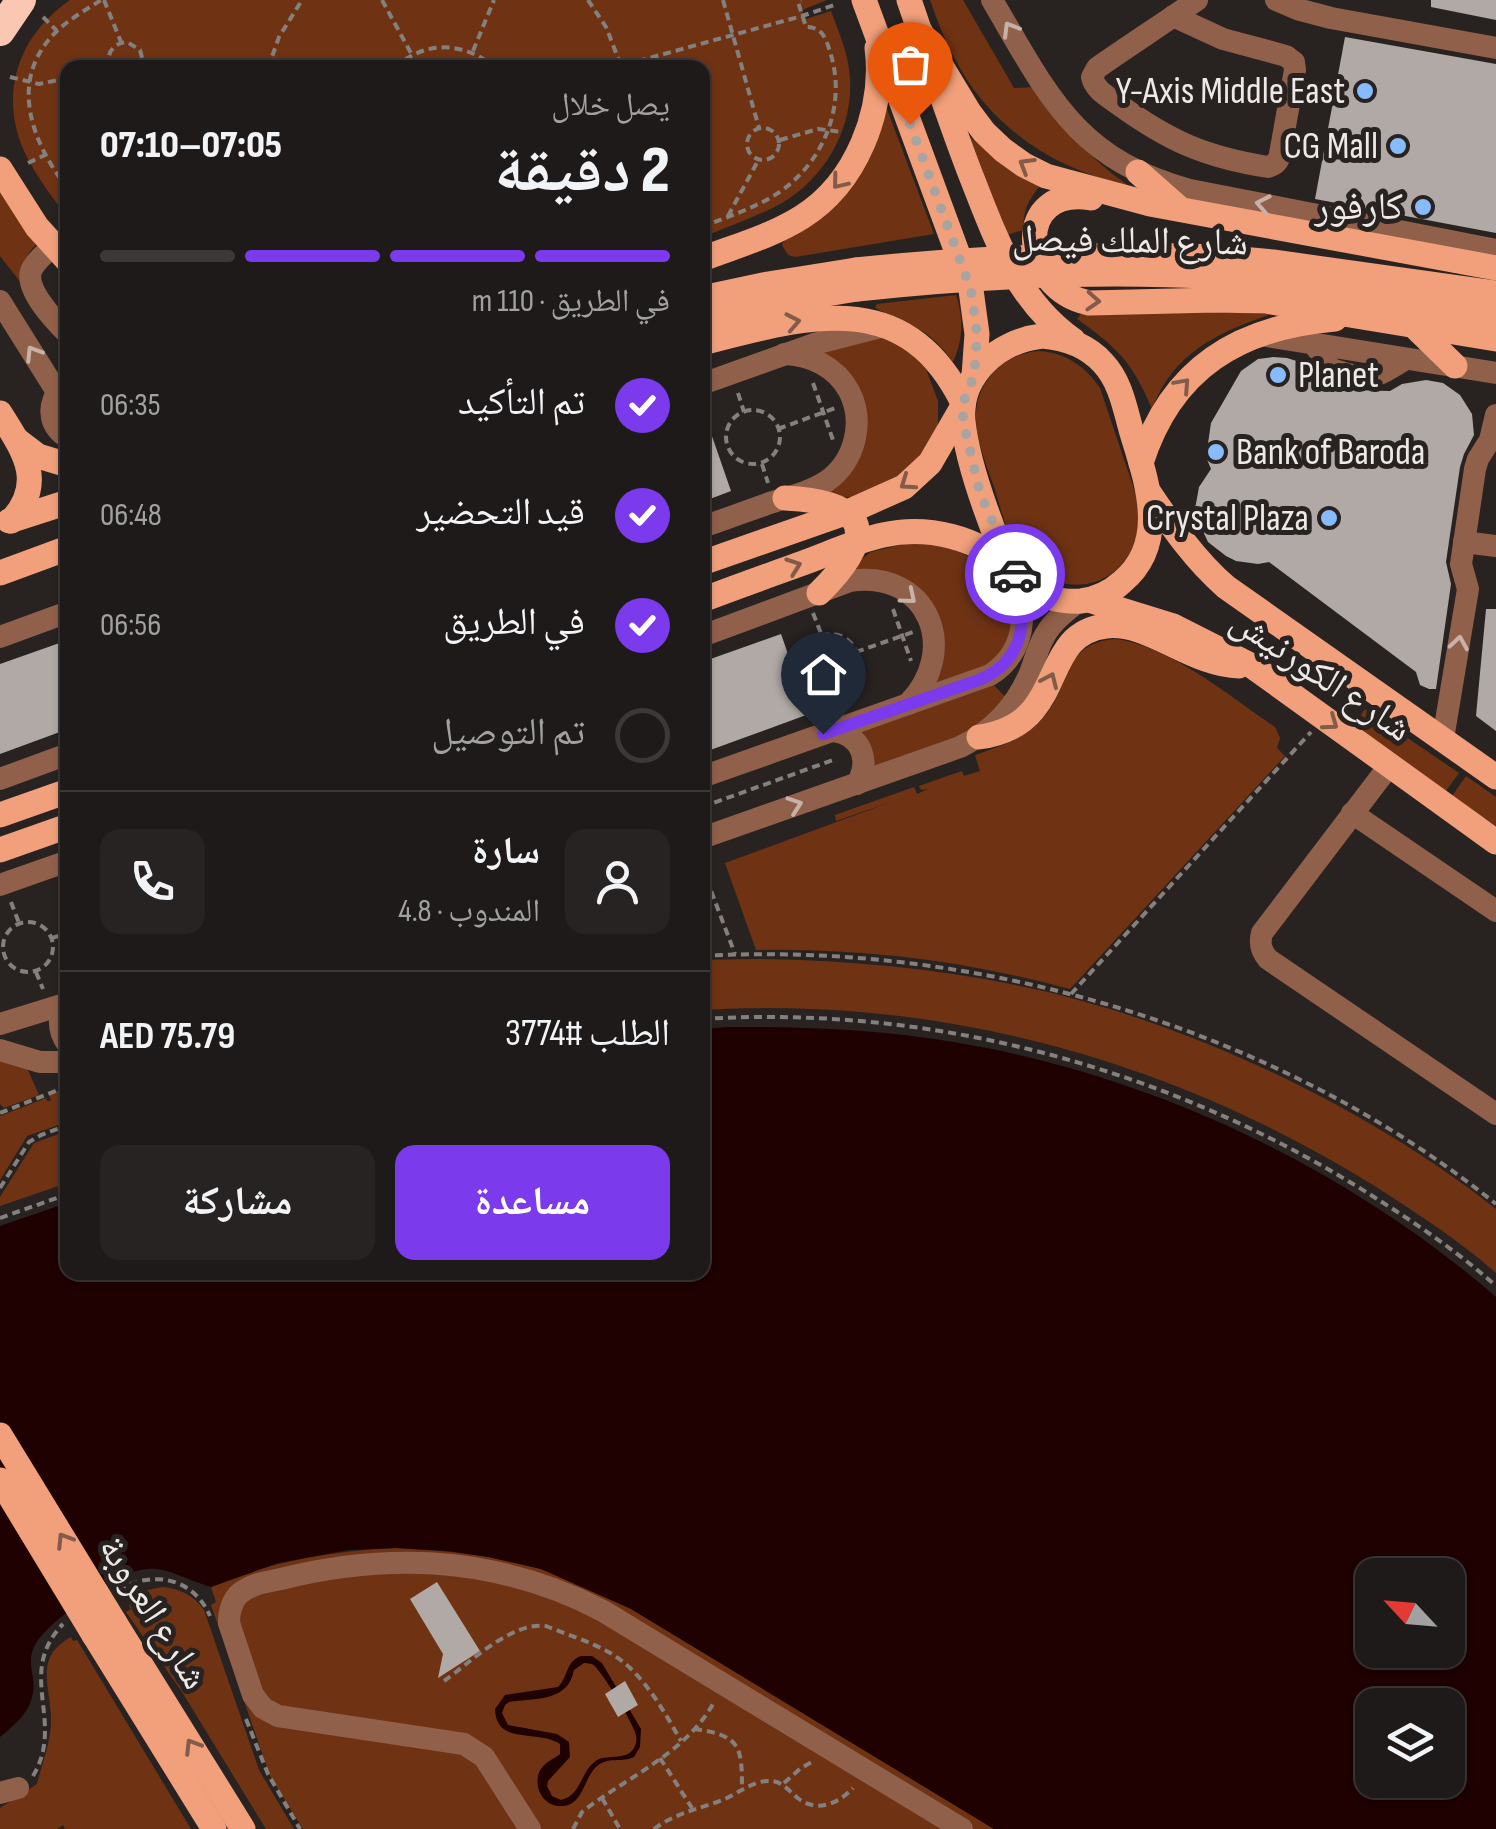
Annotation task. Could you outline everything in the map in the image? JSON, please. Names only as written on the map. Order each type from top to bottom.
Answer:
[{"type":"highway","points":[[0,31],[32,8]]},
{"type":"main road","points":[[710,597],[856,544],[902,532],[934,533],[964,540],[992,554],[1046,596],[1062,601],[1084,600],[1117,586],[1134,570],[1147,546],[1152,518],[1148,490],[1117,384],[1102,362],[1049,320],[1011,271],[964,156],[908,0]]},
{"type":"main road","points":[[710,256],[804,216],[830,194],[850,168],[872,115],[878,61],[869,12]]},
{"type":"main road","points":[[869,12],[971,290],[977,334],[974,376]]},
{"type":"main road","points":[[920,31],[984,132],[1024,165],[1046,176],[1150,204],[1496,268]]},
{"type":"main road","points":[[0,169],[60,254]]},
{"type":"main road","points":[[1138,172],[1180,210]]},
{"type":"main road","points":[[1150,204],[1122,206],[1078,196],[1065,196],[1053,202],[1043,211],[1034,236],[1045,275],[1064,294],[1089,302],[1241,300],[1290,304],[1496,338]]},
{"type":"main road","name":"شارع الملك فيصل","points":[[710,316],[928,262],[1056,255],[1397,278],[1496,294]]},
{"type":"main road","name":"شارع الملك فيصل","points":[[1218,267],[1270,281],[1396,297],[1496,316]]},
{"type":"main road","name":"شارع الملك فيصل","points":[[710,296],[768,284],[856,279]]},
{"type":"main road","points":[[1141,463],[1148,438],[1174,394],[1211,358],[1257,334],[1362,317]]},
{"type":"main road","points":[[710,341],[819,318],[859,318],[914,341],[943,368],[963,404],[963,421],[980,493],[1016,576]]},
{"type":"main road","points":[[1414,326],[1456,366]]},
{"type":"main road","points":[[710,561],[894,493],[922,472],[936,454],[974,376],[1003,348],[1028,338],[1056,338],[1082,346]]},
{"type":"main road","points":[[0,414],[27,460],[30,482],[22,507],[5,523]]},
{"type":"main road","points":[[17,440],[38,456],[60,463]]},
{"type":"main road","points":[[776,490],[848,512],[856,524],[856,544],[836,575],[818,593]]},
{"type":"main road","name":"شارع الكورنيش","points":[[1148,490],[1188,549],[1226,587],[1496,778]]},
{"type":"main road","points":[[5,523],[60,505]]},
{"type":"main road","points":[[0,573],[60,551]]},
{"type":"main road","name":"شارع الكورنيش","points":[[1084,600],[1173,626],[1252,666],[1496,842]]},
{"type":"main road","points":[[978,737],[1002,732],[1024,719],[1040,701],[1068,646],[1096,628],[1128,628],[1206,662],[1252,666]]},
{"type":"main road","points":[[0,815],[60,794]]},
{"type":"main road","points":[[0,850],[60,829]]},
{"type":"main road","name":"شارع العروبة","points":[[0,1435],[214,1829]]},
{"type":"main road","name":"شارع العروبة","points":[[0,1480],[244,1829]]},
{"type":"street","points":[[992,0],[1055,104],[1098,148],[1138,172],[1190,190],[1496,250]]},
{"type":"street","points":[[1173,16],[1224,39],[1286,56],[1294,62],[1279,159],[1272,166],[1234,162],[1187,147],[1095,86],[1092,77],[1097,68],[1173,16],[1197,0]]},
{"type":"street","points":[[1276,0],[1331,18],[1496,48]]},
{"type":"street","points":[[60,254],[33,267],[30,278],[34,291],[60,323]]},
{"type":"street","points":[[0,301],[60,395]]},
{"type":"street","points":[[710,381],[837,337],[884,326]]},
{"type":"street","points":[[1257,334],[1496,373]]},
{"type":"street","points":[[710,524],[776,490],[824,484],[844,464],[856,438],[853,401],[838,376],[804,356],[784,354]]},
{"type":"street","points":[[60,399],[51,406],[52,421],[60,433]]},
{"type":"street","points":[[1443,739],[1468,589],[1461,568],[1476,464],[1490,440],[1496,415]]},
{"type":"street","points":[[1464,542],[1496,546]]},
{"type":"street","points":[[710,775],[990,675],[1016,651],[1023,628],[1016,576]]},
{"type":"street","points":[[710,633],[860,580],[890,584],[915,600],[931,625],[935,644],[926,681],[908,704]]},
{"type":"street","points":[[710,835],[960,747],[990,730],[1009,710],[1024,685],[1046,634],[1060,616],[1084,600]]},
{"type":"street","points":[[0,636],[60,615]]},
{"type":"street","points":[[828,732],[842,732],[855,740],[863,754],[864,769],[857,784]]},
{"type":"street","points":[[0,779],[60,757]]},
{"type":"street","points":[[1389,766],[1262,933],[1262,952],[1268,960],[1496,1114]]},
{"type":"street","points":[[1352,813],[1496,911]]},
{"type":"street","points":[[0,885],[60,865]]},
{"type":"street","points":[[0,1024],[60,1005]]},
{"type":"street","points":[[0,1050],[40,1062],[60,1062]]},
{"type":"street","points":[[530,1829],[484,1757],[464,1744],[278,1716],[263,1708],[253,1694],[228,1623],[238,1595],[255,1585],[312,1572],[376,1564],[434,1564],[493,1571],[550,1587],[604,1611],[962,1829]]},
{"type":"path","points":[[60,177],[34,132],[28,109],[30,82],[38,58],[57,31],[103,0],[122,42]]},
{"type":"path","points":[[271,60],[278,37],[302,0]]},
{"type":"path","points":[[382,0],[412,55]]},
{"type":"path","points":[[472,52],[494,0]]},
{"type":"path","points":[[588,0],[606,27],[620,60]]},
{"type":"path","points":[[722,0],[759,128]]},
{"type":"path","points":[[710,224],[765,200],[792,182],[814,158],[829,128],[836,101],[832,59],[822,33],[815,27],[806,27],[798,2],[801,0]]},
{"type":"path","points":[[644,60],[837,4]]},
{"type":"path","points":[[32,8],[57,31]]},
{"type":"path","points":[[108,60],[111,50],[127,42],[137,46],[142,60]]},
{"type":"path","points":[[405,60],[436,47],[460,48],[484,60]]},
{"type":"path","points":[[10,77],[48,84],[60,80]]},
{"type":"path","points":[[759,128],[772,130],[778,140],[779,146],[770,158],[759,159],[750,154],[750,134],[759,128]]},
{"type":"path","points":[[778,140],[829,128],[847,134]]},
{"type":"path","points":[[28,163],[45,155]]},
{"type":"path","points":[[728,216],[759,159]]},
{"type":"path","points":[[809,373],[837,452]]},
{"type":"path","points":[[739,396],[744,412]]},
{"type":"path","points":[[778,429],[853,401]]},
{"type":"path","points":[[744,412],[764,414],[778,429],[778,446],[762,463],[742,462],[728,448],[730,424],[744,412]]},
{"type":"path","points":[[717,452],[728,448]]},
{"type":"path","points":[[762,463],[776,490]]},
{"type":"path","points":[[888,596],[912,663]]},
{"type":"path","points":[[816,620],[822,636]]},
{"type":"path","points":[[856,652],[931,625]]},
{"type":"path","points":[[822,636],[842,637],[856,652],[855,673],[838,687],[822,686],[806,671],[806,653],[822,636]]},
{"type":"path","points":[[796,675],[806,671]]},
{"type":"path","points":[[838,687],[844,702]]},
{"type":"path","points":[[1071,994],[1324,718]]},
{"type":"path","points":[[710,804],[833,760],[828,732]]},
{"type":"path","points":[[710,887],[735,954]]},
{"type":"path","points":[[13,906],[19,924]]},
{"type":"path","points":[[19,924],[39,924],[52,938],[52,956],[36,972],[20,972],[2,956],[4,939],[19,924]]},
{"type":"path","points":[[52,938],[60,936]]},
{"type":"path","points":[[710,956],[839,956],[923,964],[998,976],[1071,994],[1178,1028],[1281,1072],[1389,1130],[1496,1204]]},
{"type":"path","points":[[36,972],[43,989]]},
{"type":"path","points":[[710,1019],[849,1021],[921,1029],[996,1041],[1107,1071],[1234,1120],[1318,1163],[1438,1238],[1496,1286]]},
{"type":"path","points":[[0,1113],[60,1089]]},
{"type":"path","points":[[0,1188],[33,1139],[60,1128]]},
{"type":"path","points":[[0,1218],[60,1197]]},
{"type":"path","points":[[444,1681],[519,1628],[546,1626],[599,1647],[629,1667],[657,1702],[681,1742]]},
{"type":"path","points":[[575,1828],[582,1812],[681,1742],[710,1711],[724,1685]]},
{"type":"path","points":[[694,1729],[717,1734],[737,1746],[742,1790]]},
{"type":"path","points":[[660,1758],[692,1808]]},
{"type":"path","points":[[783,1784],[816,1761]]},
{"type":"path","points":[[654,1829],[692,1808],[718,1802],[764,1781],[783,1784],[809,1804],[832,1804],[854,1787],[857,1766]]},
{"type":"path","points":[[602,1798],[620,1829]]},
{"type":"shaded area","points":[[70,0],[827,0],[802,10],[806,19],[831,11],[848,61],[850,98],[841,134],[811,180],[772,208],[710,234],[710,60],[60,60],[60,207],[25,154],[13,102],[20,63],[28,45],[53,13]]},
{"type":"shaded area","points":[[930,0],[963,0],[1014,88],[1037,87],[1078,141],[1129,186],[1075,169],[1005,124],[968,82]]},
{"type":"shaded area","points":[[887,109],[934,234],[788,255],[782,245],[785,238],[875,145]]},
{"type":"shaded area","points":[[970,137],[1041,185],[1027,206],[1023,230],[1006,235]]},
{"type":"shaded area","points":[[0,189],[36,245],[24,263],[22,284],[0,256]]},
{"type":"shaded area","points":[[956,295],[961,329],[953,362],[927,334],[875,308],[877,304]]},
{"type":"shaded area","points":[[1081,314],[1272,314],[1200,347],[1172,373],[1152,409],[1122,357],[1077,319]]},
{"type":"shaded area","points":[[874,335],[902,345],[926,369],[938,401],[938,424],[930,445],[907,473],[851,497],[823,498],[864,438],[818,354]]},
{"type":"shaded area","points":[[1039,351],[1074,362],[1100,388],[1138,501],[1138,530],[1128,556],[1115,571],[1089,583],[1061,583],[1024,561],[1007,527],[977,431],[978,402],[992,374],[1013,358]]},
{"type":"shaded area","points":[[912,542],[967,555],[1007,593],[1015,629],[996,662],[936,686],[940,627],[862,572],[849,569],[871,552]]},
{"type":"shaded area","points":[[1115,639],[1156,651],[1219,688],[1275,727],[1280,738],[1277,748],[1285,756],[1070,989],[914,958],[836,951],[756,950],[725,863],[891,802],[836,821],[835,815],[914,787],[917,794],[928,789],[921,790],[919,786],[962,771],[964,776],[980,771],[975,755],[1029,731],[1053,705],[1076,657],[1098,642]]},
{"type":"shaded area","points":[[992,683],[1008,700],[974,731],[874,769],[859,732]]},
{"type":"shaded area","points":[[1365,709],[1459,773],[1446,791],[1353,727]]},
{"type":"shaded area","points":[[1466,776],[1496,797],[1496,826],[1452,796]]},
{"type":"shaded area","points":[[710,960],[821,961],[991,980],[1086,1002],[1211,1045],[1272,1072],[1391,1136],[1496,1209],[1496,1273],[1373,1185],[1297,1141],[1217,1103],[1136,1071],[1052,1045],[966,1026],[879,1014],[791,1008],[710,1010]]},
{"type":"shaded area","points":[[710,1028],[828,1029],[927,1038],[992,1049],[1128,1086],[1195,1112],[1323,1174],[1441,1253],[1496,1297],[1496,1829],[994,1829],[631,1609],[541,1569],[448,1551],[349,1550],[278,1563],[211,1587],[159,1569],[123,1576],[77,1605],[40,1638],[31,1655],[34,1688],[29,1705],[0,1737],[0,1226],[60,1205],[60,1280],[710,1280]]},
{"type":"shaded area","points":[[0,1058],[27,1068],[39,1095],[4,1108],[0,1104]]},
{"type":"shaded area","points":[[60,1090],[60,1124],[27,1136],[0,1180],[0,1116],[46,1098],[51,1101],[49,1094]]},
{"type":"shaded area","points":[[60,1134],[60,1185],[0,1206],[0,1197],[34,1143]]},
{"type":"shaded area","points":[[396,1548],[503,1559],[597,1592],[994,1829],[303,1829],[270,1776],[211,1605],[216,1602],[211,1587],[256,1570],[302,1559]]},
{"type":"shaded area","points":[[163,1587],[186,1594],[204,1610],[259,1770],[294,1829],[266,1829],[182,1692],[126,1612],[131,1609],[128,1603],[136,1597]]},
{"type":"shaded area","points":[[71,1637],[77,1640],[191,1829],[65,1829],[63,1825],[57,1829],[0,1829],[0,1808],[37,1784],[51,1730],[48,1664],[59,1645]]},
{"type":"shaded area","points":[[592,1656],[602,1663],[641,1729],[640,1747],[634,1757],[600,1764],[578,1798],[559,1806],[543,1798],[537,1781],[543,1767],[560,1754],[560,1744],[502,1728],[495,1709],[505,1695],[558,1687],[576,1659]],"holes":[[[584,1663],[595,1666],[613,1691],[633,1726],[636,1742],[627,1755],[597,1760],[573,1793],[561,1800],[552,1796],[547,1786],[570,1757],[569,1742],[557,1734],[508,1725],[502,1713],[509,1702],[558,1693]]]},
{"type":"building","points":[[1431,0],[1496,0],[1496,20],[1431,7]]},
{"type":"building","points":[[1345,37],[1496,64],[1496,233],[1315,199]]},
{"type":"building","name":"Crystal Plaza","points":[[1273,357],[1306,364],[1326,383],[1352,390],[1390,391],[1402,384],[1426,380],[1443,383],[1460,395],[1472,414],[1474,435],[1460,467],[1446,562],[1451,584],[1436,689],[1420,685],[1416,672],[1269,562],[1236,561],[1208,542],[1195,509],[1199,487],[1211,469],[1206,457],[1211,423],[1241,371],[1258,359]]},
{"type":"building","points":[[710,430],[731,491],[710,499]]},
{"type":"building","points":[[1486,609],[1496,609],[1496,731],[1476,716]]},
{"type":"building","points":[[781,634],[809,714],[710,750],[710,659]]},
{"type":"building","points":[[60,643],[60,732],[0,754],[0,664]]},
{"type":"building","points":[[437,1582],[480,1651],[438,1678],[443,1654],[410,1599]]},
{"type":"building","points":[[625,1681],[638,1705],[618,1717],[605,1694]]},
{"type":"way so far","points":[[910,124],[971,290],[976,357],[974,376],[963,403],[963,421],[980,493],[1015,574]]},
{"type":"place","name":"Y-Axis Middle East","points":[[1365,91]]},
{"type":"place","name":"CG Mall","points":[[1398,146]]},
{"type":"place","name":"كارفور","points":[[1423,207]]},
{"type":"place","name":"Planet","points":[[1278,375]]},
{"type":"place","name":"Bank of Baroda","points":[[1216,452]]},
{"type":"place","name":"Crystal Plaza","points":[[1329,518]]},
{"type":"route","points":[[823,734],[979,680],[1000,669],[1016,651],[1023,628],[1015,574]]}]
